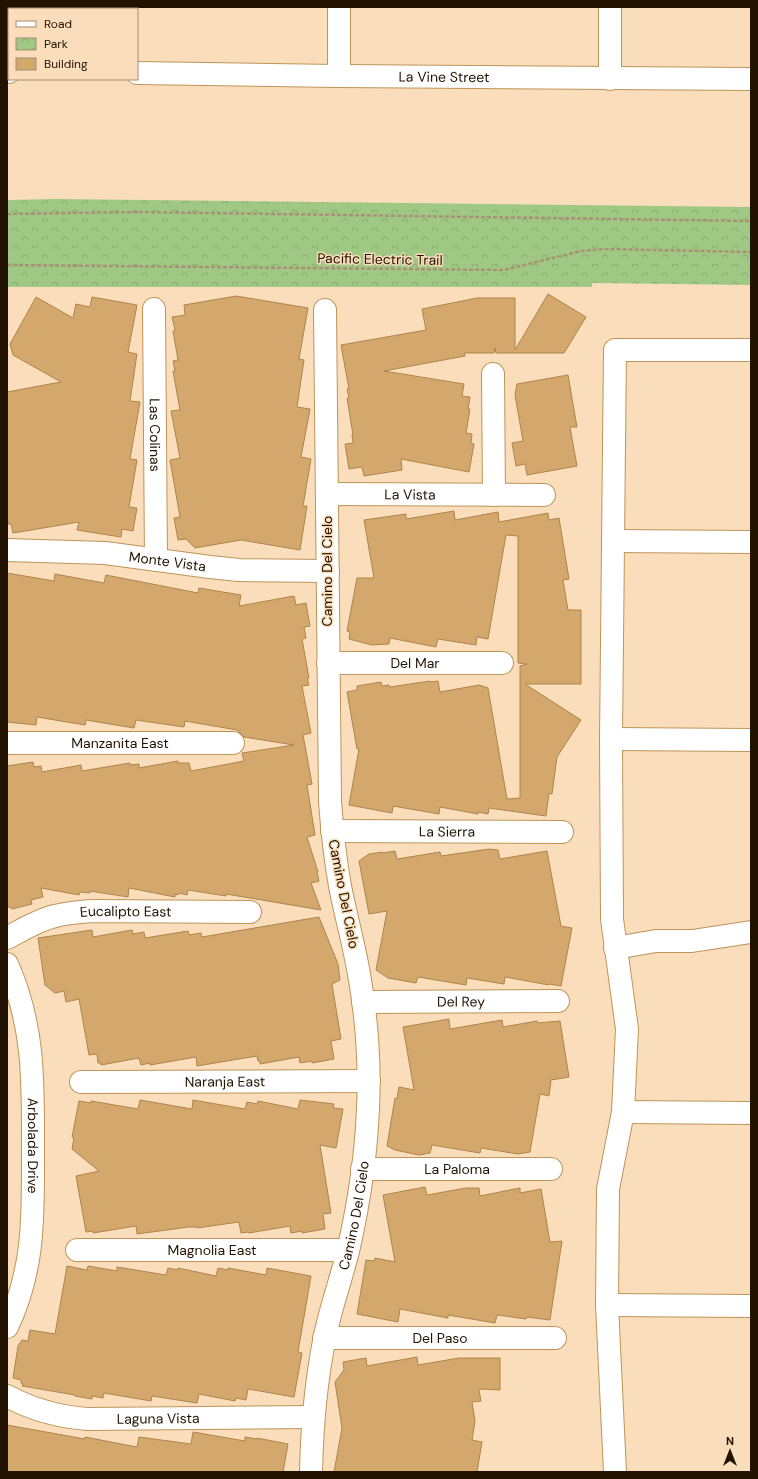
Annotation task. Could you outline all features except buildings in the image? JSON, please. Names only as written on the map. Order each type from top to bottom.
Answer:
[{"type":"street","points":[[339,7],[339,76]]},
{"type":"street","points":[[610,7],[610,79]]},
{"type":"street","name":"La Vine Street","points":[[138,73],[751,80]]},
{"type":"street","name":"Las Colinas","points":[[154,309],[156,560]]},
{"type":"street","name":"Camino Del Cielo","points":[[311,1472],[313,1417],[324,1338],[337,1285],[348,1250],[359,1198],[366,1138],[368,1081],[368,1057],[363,1002],[340,885],[332,831],[328,663],[325,310]]},
{"type":"street","points":[[615,1472],[607,1305],[608,1189],[623,1112],[627,1029],[612,919],[611,739],[615,350],[751,350]]},
{"type":"street","points":[[493,374],[494,495]]},
{"type":"street","name":"La Vista","points":[[327,494],[544,495]]},
{"type":"street","points":[[613,541],[751,542]]},
{"type":"street","name":"Monte Vista","points":[[7,550],[105,553],[238,570],[328,571]]},
{"type":"street","name":"Del Mar","points":[[328,663],[502,663]]},
{"type":"street","points":[[611,739],[751,740]]},
{"type":"street","name":"Manzanita East","points":[[7,743],[233,743]]},
{"type":"street","name":"La Sierra","points":[[332,831],[562,832]]},
{"type":"street","name":"Eucalipto East","points":[[7,938],[39,922],[54,916],[72,912],[250,912]]},
{"type":"street","points":[[615,948],[656,942],[692,941],[751,932]]},
{"type":"street","name":"Arbolada Drive","points":[[7,964],[22,1002],[28,1032],[32,1063],[33,1094],[32,1238],[24,1279],[7,1327]]},
{"type":"street","name":"Del Rey","points":[[363,1002],[558,1001]]},
{"type":"street","name":"Naranja East","points":[[81,1082],[368,1081]]},
{"type":"street","points":[[623,1112],[751,1113]]},
{"type":"street","name":"La Paloma","points":[[362,1169],[551,1169]]},
{"type":"street","name":"Magnolia East","points":[[77,1250],[348,1250]]},
{"type":"street","points":[[607,1305],[751,1306]]},
{"type":"street","name":"Del Paso","points":[[324,1338],[555,1338]]},
{"type":"street","name":"Laguna Vista","points":[[7,1396],[52,1415],[71,1418],[313,1417]]},
{"type":"path","points":[[7,214],[153,212],[751,221]]},
{"type":"path","name":"Pacific Electric Trail","points":[[7,265],[504,270],[581,251],[604,249],[751,252]]},
{"type":"green space","points":[[56,199],[751,207],[751,285],[592,283],[592,287],[7,287],[7,200]]}]
